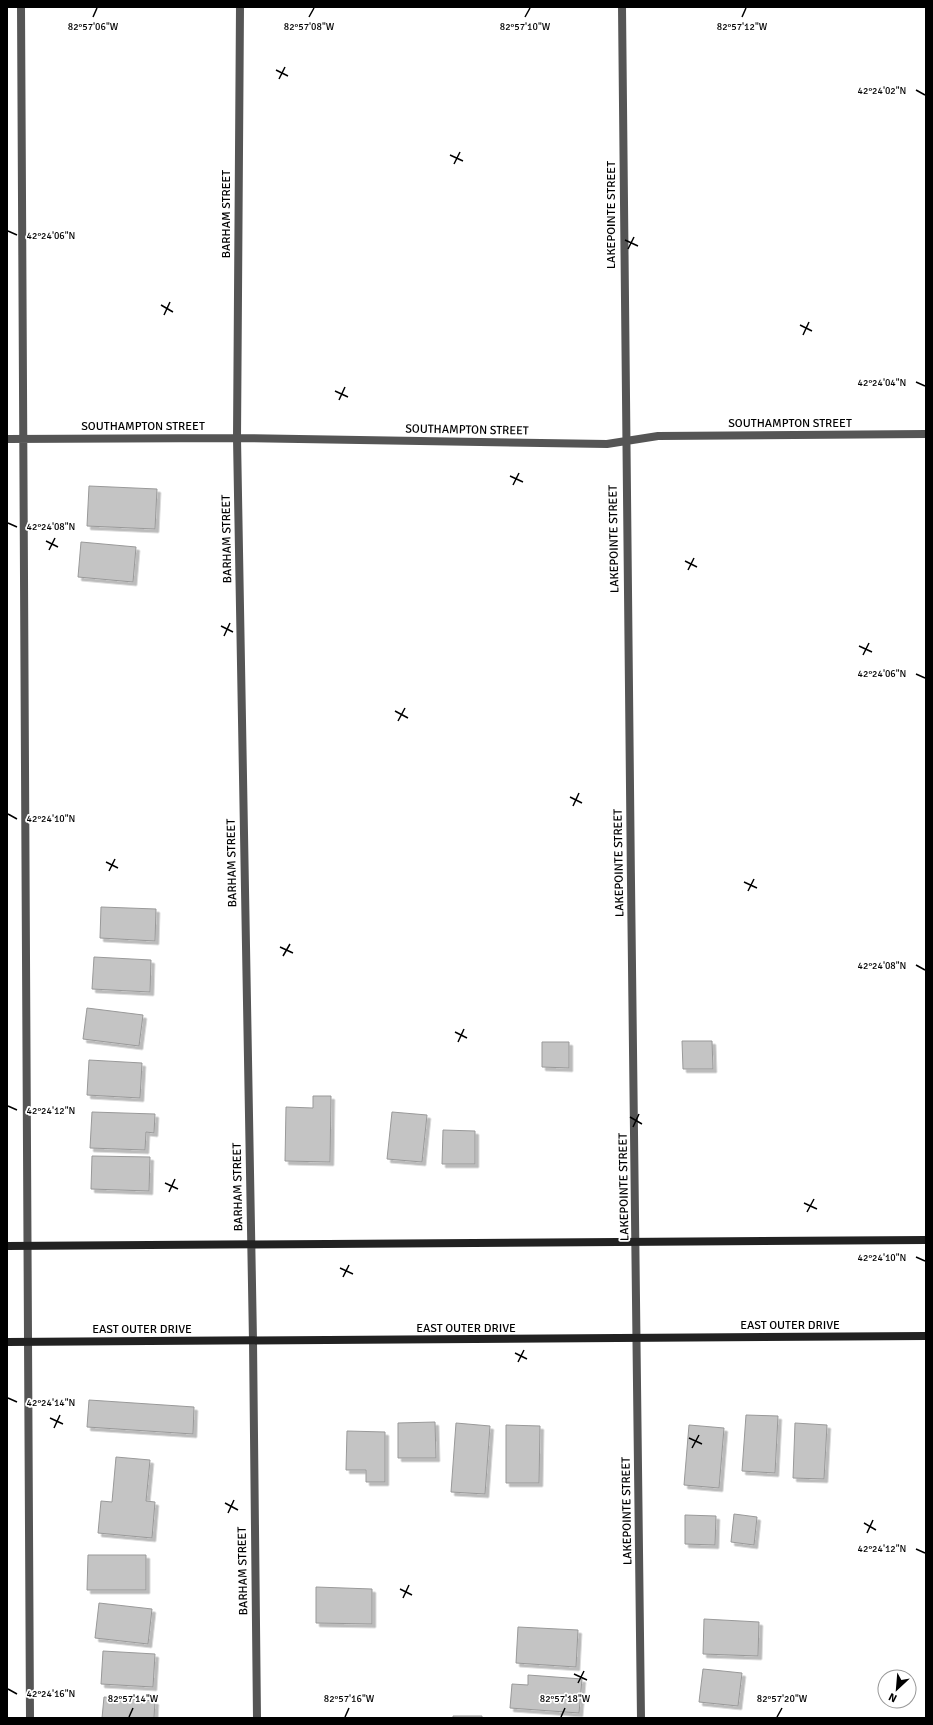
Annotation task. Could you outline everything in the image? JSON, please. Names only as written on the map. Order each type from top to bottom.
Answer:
[{"type":"street","points":[[21,7],[30,1718]]},
{"type":"street","name":"BARHAM STREET","points":[[240,7],[237,438],[251,1244],[257,1718]]},
{"type":"street","name":"LAKEPOINTE STREET","points":[[622,7],[624,442],[637,1242],[641,1718]]},
{"type":"street","name":"SOUTHAMPTON STREET","points":[[7,439],[237,438],[607,444],[658,436],[926,434]]},
{"type":"street","points":[[7,1246],[926,1240]]},
{"type":"street","name":"EAST OUTER DRIVE","points":[[7,1342],[926,1336]]},
{"type":"building","points":[[89,486],[157,489],[155,529],[87,526]]},
{"type":"building","points":[[81,542],[136,547],[133,582],[78,577]]},
{"type":"building","points":[[101,907],[156,909],[155,941],[100,938]]},
{"type":"building","points":[[94,957],[151,960],[150,992],[92,989]]},
{"type":"building","points":[[87,1008],[143,1015],[139,1046],[83,1039]]},
{"type":"building","points":[[682,1041],[712,1041],[713,1069],[683,1069]]},
{"type":"building","points":[[542,1042],[569,1042],[569,1068],[542,1067]]},
{"type":"building","points":[[89,1060],[142,1063],[140,1098],[87,1095]]},
{"type":"building","points":[[313,1096],[331,1096],[330,1162],[285,1161],[286,1107],[313,1108]]},
{"type":"building","points":[[92,1112],[155,1114],[154,1133],[146,1132],[145,1150],[90,1148]]},
{"type":"building","points":[[392,1112],[427,1115],[422,1162],[387,1159]]},
{"type":"building","points":[[443,1130],[475,1131],[475,1164],[442,1164]]},
{"type":"building","points":[[92,1156],[150,1157],[149,1191],[91,1189]]},
{"type":"building","points":[[89,1400],[194,1407],[193,1434],[87,1427]]},
{"type":"building","points":[[746,1415],[778,1416],[775,1473],[742,1471]]},
{"type":"building","points":[[435,1422],[436,1458],[398,1458],[398,1423]]},
{"type":"building","points":[[456,1423],[490,1426],[485,1494],[451,1492]]},
{"type":"building","points":[[795,1423],[827,1425],[824,1479],[793,1478]]},
{"type":"building","points":[[506,1425],[540,1426],[539,1483],[506,1483]]},
{"type":"building","points":[[689,1425],[724,1428],[719,1488],[684,1485]]},
{"type":"building","points":[[347,1431],[385,1432],[385,1482],[366,1482],[366,1470],[346,1470]]},
{"type":"building","points":[[116,1457],[150,1460],[146,1501],[155,1502],[152,1538],[98,1533],[101,1501],[112,1502]]},
{"type":"building","points":[[734,1514],[757,1517],[754,1545],[731,1542]]},
{"type":"building","points":[[685,1515],[716,1516],[715,1545],[685,1544]]},
{"type":"building","points":[[88,1555],[146,1555],[146,1590],[87,1590]]},
{"type":"building","points":[[316,1587],[372,1589],[372,1624],[316,1623]]},
{"type":"building","points":[[99,1603],[152,1609],[148,1644],[95,1638]]},
{"type":"building","points":[[704,1619],[759,1622],[758,1656],[703,1654]]},
{"type":"building","points":[[518,1627],[578,1630],[576,1667],[516,1663]]},
{"type":"building","points":[[103,1651],[155,1654],[153,1687],[101,1684]]},
{"type":"building","points":[[703,1669],[742,1673],[738,1706],[699,1702]]},
{"type":"building","points":[[528,1675],[582,1679],[579,1713],[510,1708],[512,1684],[528,1685]]},
{"type":"building","points":[[104,1697],[155,1701],[154,1718],[102,1718]]},
{"type":"building","points":[[453,1716],[482,1716],[482,1718],[453,1718]]}]
